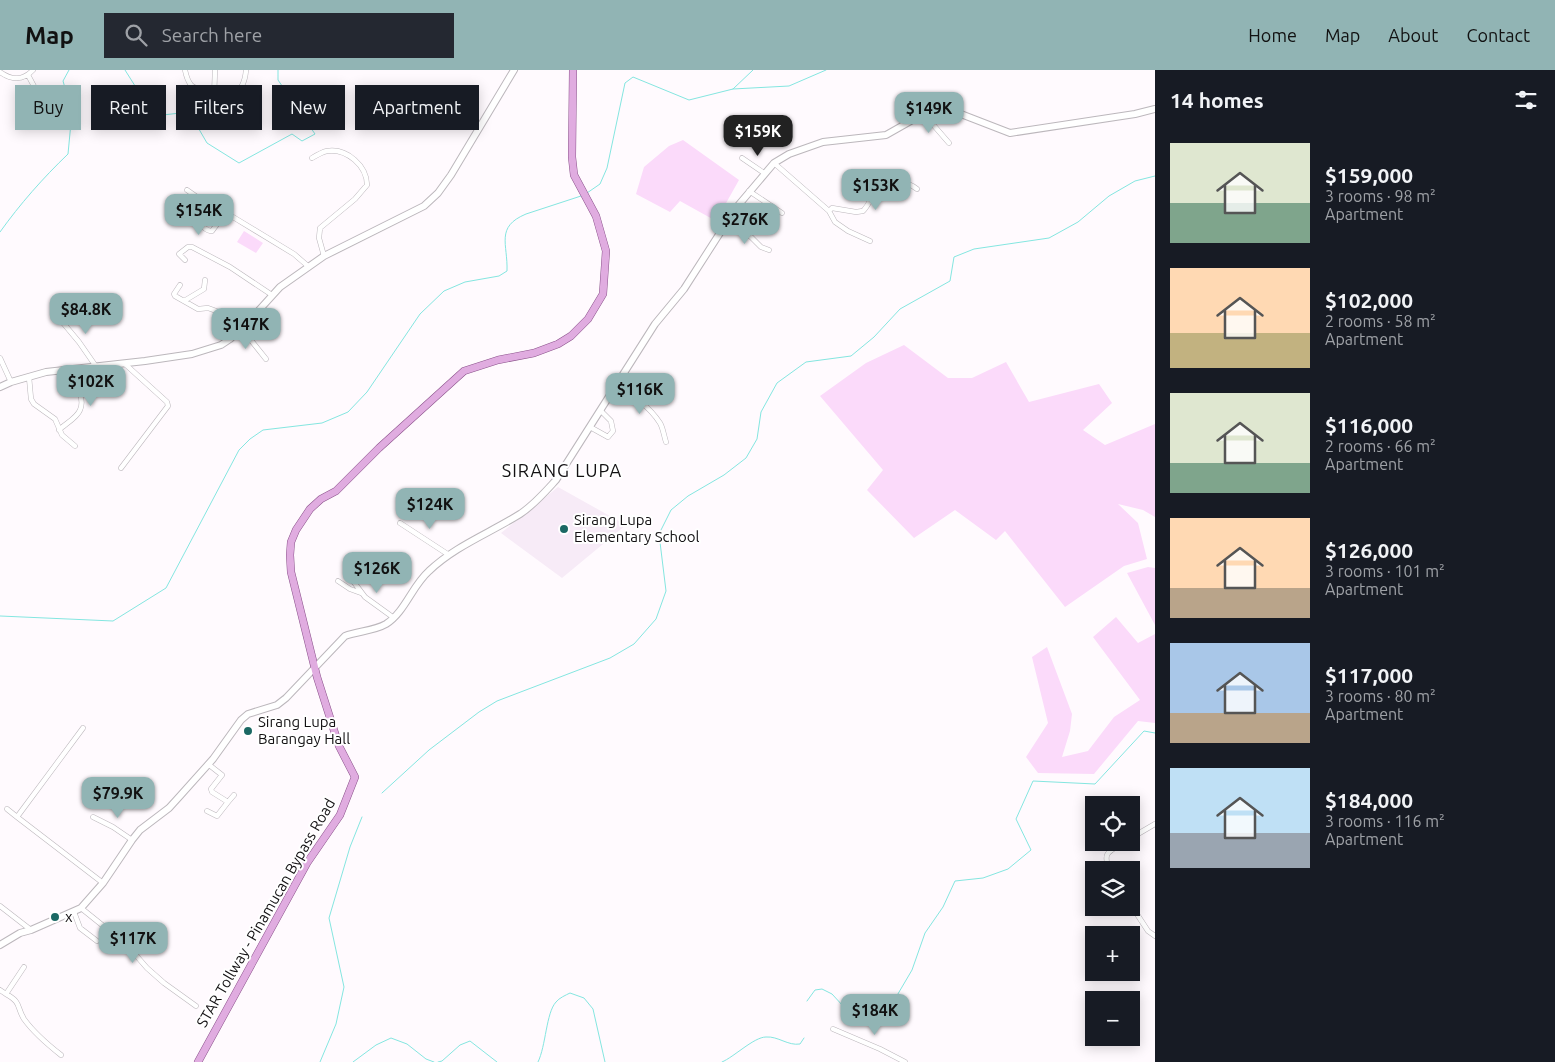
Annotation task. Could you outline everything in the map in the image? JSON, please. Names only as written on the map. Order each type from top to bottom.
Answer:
[{"type":"main road","points":[[314,668],[291,572],[290,555],[292,542],[302,519],[321,499],[336,491],[379,448],[464,372],[498,360],[534,353],[558,344],[571,336],[588,319],[603,294],[606,251],[596,216],[574,175],[572,150],[573,70]]},
{"type":"main road","name":"STAR Tollway - Pinamucan Bypass Road","points":[[198,1062],[307,863],[340,816],[356,777],[339,746],[314,668]]},
{"type":"street","points":[[0,72],[18,79],[28,75],[33,70]]},
{"type":"street","points":[[185,70],[187,80],[191,85]]},
{"type":"street","points":[[214,85],[215,70]]},
{"type":"street","points":[[243,85],[246,70]]},
{"type":"street","points":[[0,387],[46,372],[192,354],[221,345],[242,329],[280,287],[324,256],[424,206],[451,175],[514,70]]},
{"type":"street","points":[[28,75],[33,85]]},
{"type":"street","points":[[1,943],[20,933],[81,908],[103,883],[140,830],[169,808],[208,764],[241,720],[257,710],[277,705],[298,686],[345,636],[382,626],[394,618],[423,576],[457,549],[521,513],[538,500],[556,480],[655,324],[684,288],[749,191],[774,163],[789,154],[823,142],[886,135],[935,104],[1010,133],[1135,114],[1155,109]]},
{"type":"street","points":[[923,113],[949,143]]},
{"type":"street","points":[[312,158],[325,151],[334,151],[347,155],[359,164],[367,178],[367,186],[355,199],[320,228],[319,238],[324,256]]},
{"type":"street","points":[[742,158],[764,173]]},
{"type":"street","points":[[774,163],[829,211],[835,222],[870,241]]},
{"type":"street","points":[[829,211],[832,208],[856,212],[863,211],[880,189],[897,182],[910,183],[917,189]]},
{"type":"street","points":[[187,190],[223,216],[233,217],[294,254],[309,267]]},
{"type":"street","points":[[749,191],[782,213]]},
{"type":"street","points":[[206,204],[198,218],[205,228],[211,232],[223,216]]},
{"type":"street","points":[[726,224],[751,237],[769,250]]},
{"type":"street","points":[[185,260],[179,254],[192,246],[230,267],[272,295]]},
{"type":"street","points":[[184,301],[204,289],[205,280]]},
{"type":"street","points":[[180,285],[174,295],[198,308],[208,308],[216,311],[242,329],[266,359]]},
{"type":"street","points":[[59,318],[96,366]]},
{"type":"street","points":[[0,358],[11,382]]},
{"type":"street","points":[[121,468],[168,406],[167,402],[124,363]]},
{"type":"street","points":[[59,430],[81,408],[76,383],[71,375]]},
{"type":"street","points":[[29,377],[31,399],[34,404],[55,419],[62,435],[75,446]]},
{"type":"street","points":[[615,388],[631,394],[641,401],[660,423],[666,442]]},
{"type":"street","points":[[590,427],[604,436],[608,436],[613,431],[611,421],[600,410]]},
{"type":"street","points":[[400,523],[449,555]]},
{"type":"street","points":[[338,581],[350,589],[361,593],[394,618]]},
{"type":"street","points":[[353,581],[361,593]]},
{"type":"street","points":[[17,817],[83,728]]},
{"type":"street","points":[[208,764],[222,775],[211,790],[215,795],[228,802]]},
{"type":"street","points":[[207,811],[217,816],[234,795]]},
{"type":"street","points":[[8,809],[103,883]]},
{"type":"street","points":[[93,817],[105,822],[132,840]]},
{"type":"street","points":[[1140,833],[1155,824]]},
{"type":"street","points":[[0,906],[31,930]]},
{"type":"street","points":[[81,908],[127,945],[147,968],[164,983],[196,1006]]},
{"type":"street","points":[[74,912],[78,925],[97,941]]},
{"type":"street","points":[[1138,916],[1148,931],[1155,936]]},
{"type":"street","points":[[6,994],[24,966]]},
{"type":"street","points":[[0,990],[17,1001],[25,1020],[42,1040],[61,1056]]},
{"type":"street","points":[[833,1029],[905,1062]]},
{"type":"shaded area","points":[[683,140],[739,180],[716,221],[680,201],[670,212],[636,194],[644,167],[669,146]]},
{"type":"shaded area","points":[[244,231],[263,243],[256,253],[237,242]]},
{"type":"shaded area","points":[[904,345],[948,378],[972,378],[1006,362],[1029,402],[1099,384],[1112,403],[1083,430],[1105,445],[1155,424],[1155,517],[1143,510],[1118,504],[1138,523],[1147,559],[1124,566],[1065,607],[1005,531],[996,540],[955,510],[914,538],[867,490],[883,470],[820,396],[866,363]]},
{"type":"shaded area","name":"Sirang Lupa Elementary School","points":[[558,487],[626,525],[562,578],[501,533]]},
{"type":"shaded area","points":[[1148,567],[1155,568],[1155,625],[1127,573]]},
{"type":"shaded area","points":[[1116,617],[1138,643],[1155,634],[1155,723],[1138,721],[1094,774],[1038,773],[1026,757],[1048,723],[1032,657],[1047,647],[1072,714],[1070,731],[1062,757],[1088,751],[1114,717],[1140,700],[1093,637]]},
{"type":"waterway","points":[[0,232],[32,192],[68,154],[72,112],[63,81],[69,70]]},
{"type":"waterway","points":[[125,70],[154,116],[189,112],[207,143],[239,163],[292,134],[302,141],[315,134],[278,80],[278,70]]},
{"type":"waterway","points":[[587,193],[600,184],[607,168],[625,83],[633,77],[689,100],[733,89],[753,70]]},
{"type":"waterway","points":[[733,89],[789,86],[826,70]]},
{"type":"waterway","points":[[382,793],[429,750],[479,712],[497,701],[610,658],[634,644],[656,619],[666,591],[659,534],[671,510],[688,496],[724,475],[746,458],[757,439],[761,412],[777,383],[806,362],[851,356],[874,337],[900,309],[950,281],[954,257],[974,249],[1049,238],[1078,222],[1109,196],[1135,181],[1155,176]]},
{"type":"waterway","points":[[0,616],[113,621],[166,588],[239,450],[250,439],[263,430],[322,423],[348,412],[367,392],[420,314],[444,291],[465,282],[499,276],[507,271],[505,237],[510,225],[516,219],[581,196]]},
{"type":"waterway","points":[[807,1001],[815,990],[822,989],[832,994],[844,1007],[855,1011],[881,1009],[892,1004],[912,970],[925,933],[943,907],[955,881],[983,878],[1008,869],[1031,850],[1016,819],[1033,781],[1095,784],[1144,731],[1155,733]]},
{"type":"waterway","points":[[320,1062],[336,1024],[344,987],[329,918],[350,847],[362,817]]},
{"type":"waterway","points":[[538,1062],[553,1007],[559,999],[570,993],[584,998],[593,1009],[605,1062]]},
{"type":"waterway","points":[[722,1062],[761,1038],[770,1037],[791,1044],[800,1044],[804,1038]]},
{"type":"waterway","points":[[353,1062],[376,1045],[391,1038],[407,1044],[426,1059],[434,1062]]},
{"type":"waterway","points":[[438,1062],[442,1061],[460,1045],[470,1041],[497,1062]]},
{"type":"place","name":"Sirang Lupa Elementary School","points":[[564,529]]},
{"type":"place","name":"Sirang Lupa Barangay Hall","points":[[248,731]]},
{"type":"place","name":"x","points":[[55,917]]},
{"type":"district","name":"SIRANG LUPA","points":[[562,471]]}]
